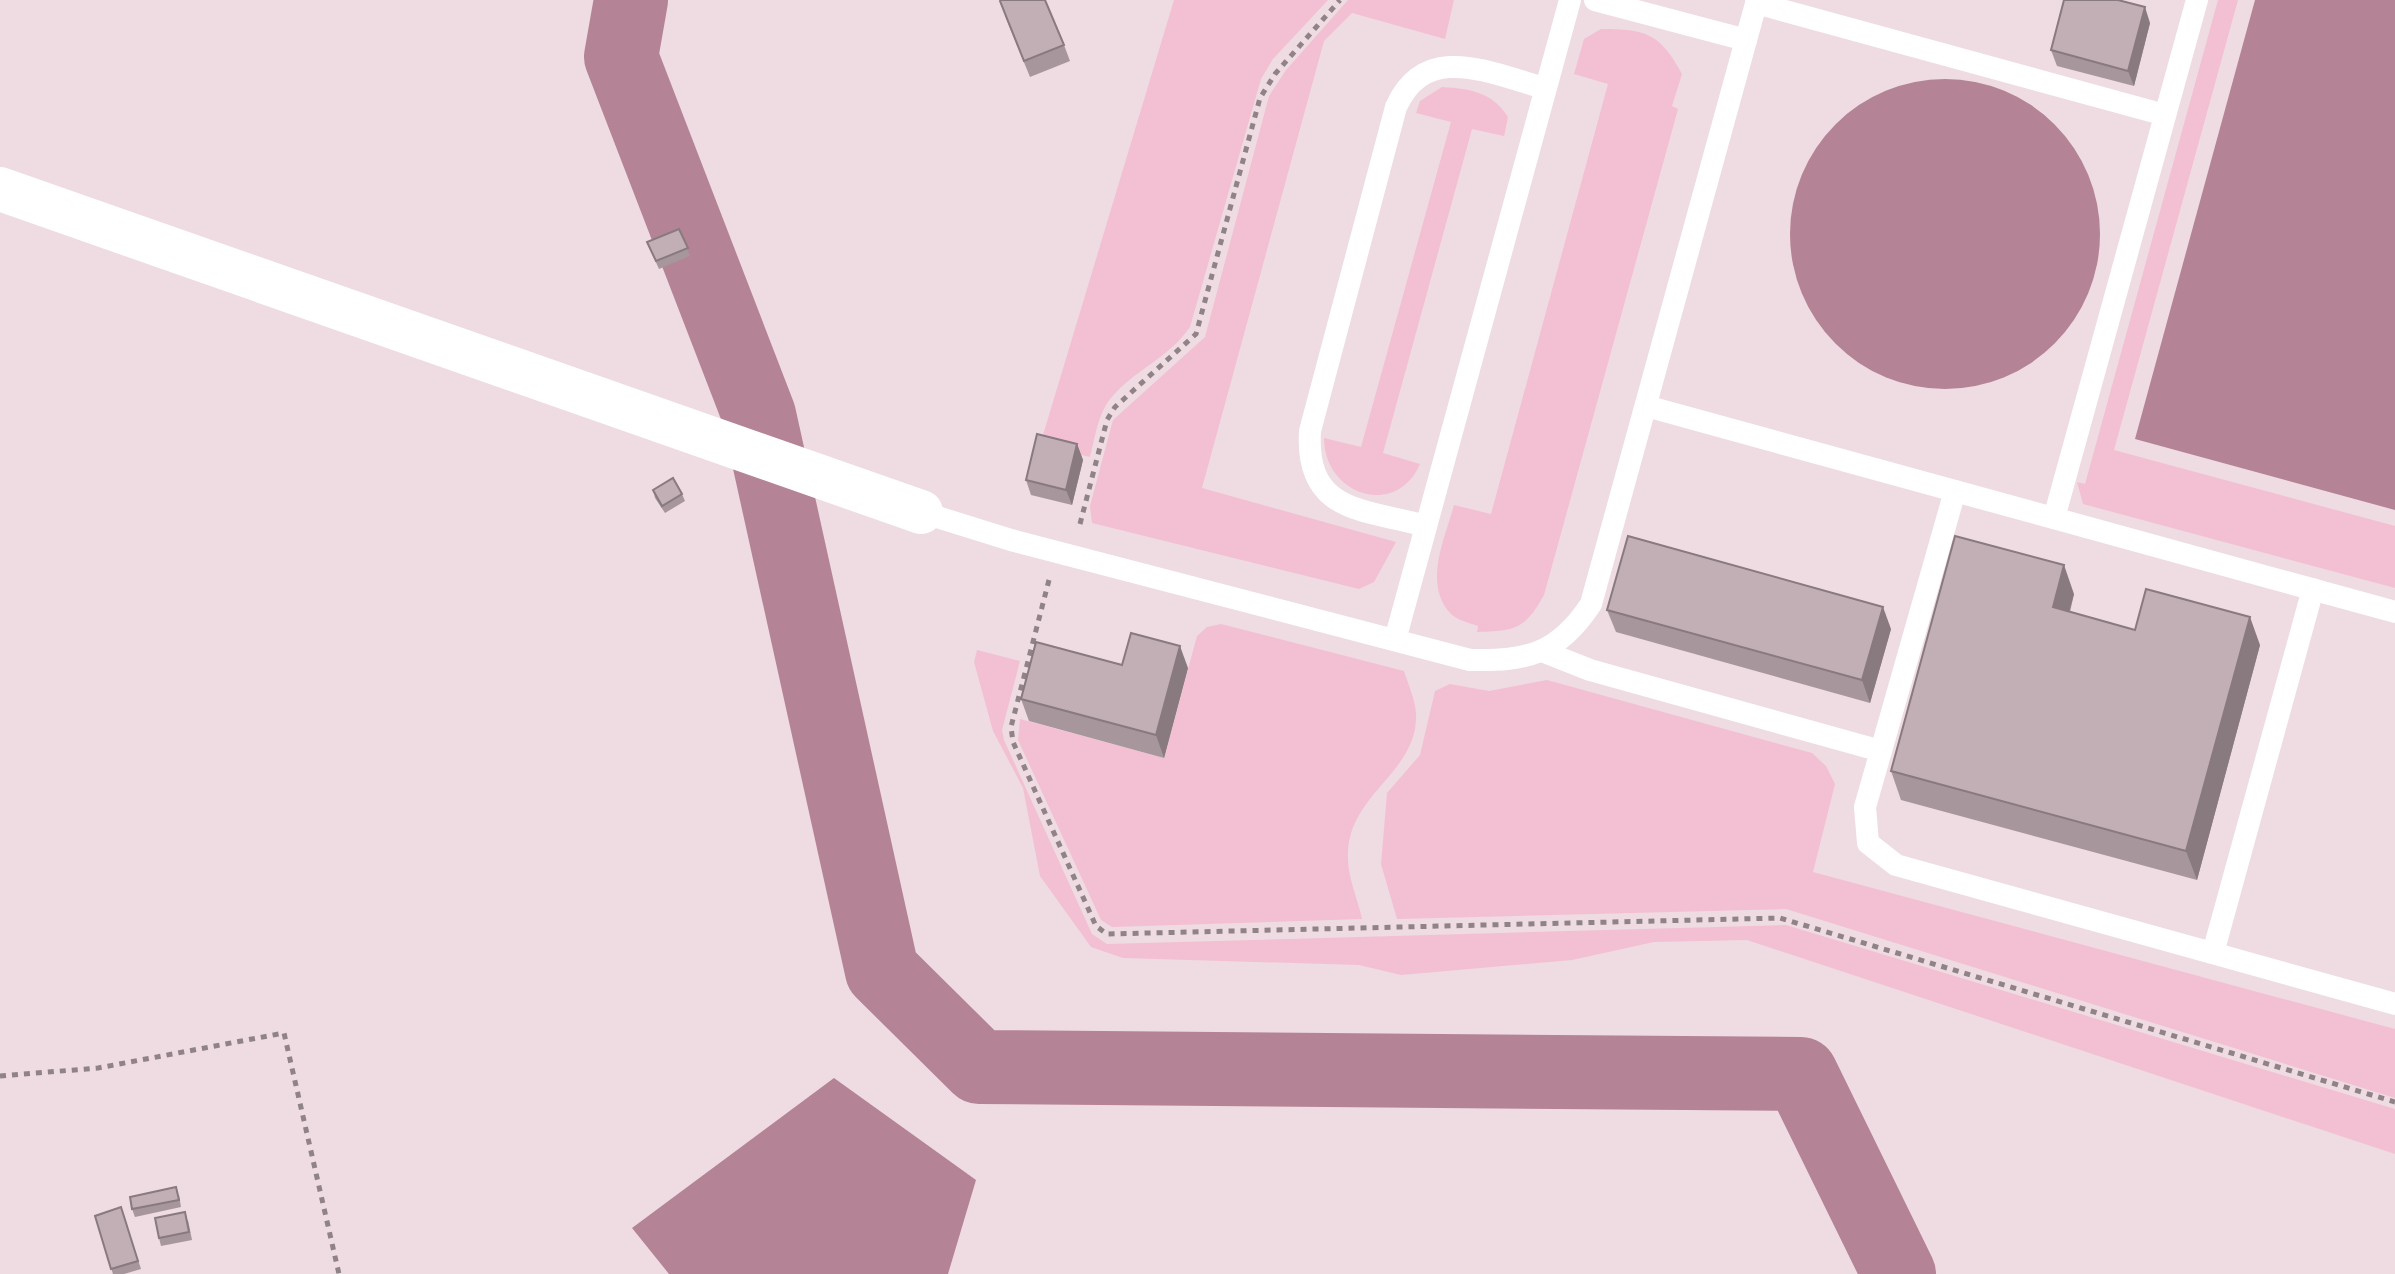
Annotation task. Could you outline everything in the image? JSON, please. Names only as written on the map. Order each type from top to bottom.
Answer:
[{"type":"street","points":[[0,189],[921,512]]},
{"type":"lane","points":[[1395,640],[1570,0]]},
{"type":"lane","points":[[1595,0],[1746,40]]},
{"type":"lane","points":[[2054,518],[2197,0]]},
{"type":"lane","points":[[921,512],[1064,554],[1470,660],[1508,661],[1542,651],[1573,632],[1591,604],[1757,1],[2165,115]]},
{"type":"lane","points":[[1426,526],[1349,506],[1328,495],[1315,480],[1309,457],[1310,431],[1396,107],[1404,88],[1419,74],[1440,67],[1464,67],[1545,88]]},
{"type":"lane","points":[[1646,406],[2395,612]]},
{"type":"lane","points":[[1955,491],[1865,807],[1868,843],[1896,865],[2395,1004]]},
{"type":"lane","points":[[2213,953],[2313,589]]},
{"type":"lane","points":[[1542,651],[1590,670],[1881,751]]},
{"type":"path","points":[[1340,0],[1275,74],[1260,98],[1196,334],[1115,407],[1107,420],[1011,727],[1013,742],[1096,926],[1107,934],[1780,918],[2395,1102]]},
{"type":"path","points":[[0,1076],[98,1068],[284,1033],[339,1274]]},
{"type":"shaded area","points":[[1174,0],[1328,0],[1273,59],[1261,79],[1190,327],[1172,347],[1111,398],[1100,418],[1090,457],[1040,445]]},
{"type":"shaded area","points":[[1348,0],[1454,0],[1445,39],[1352,13],[1324,41],[1202,488],[1396,542],[1374,582],[1359,589],[1092,523],[1090,506],[1113,420],[1205,337],[1269,96],[1286,70]]},
{"type":"shaded area","points":[[2218,0],[2238,0],[2114,450],[2395,526],[2395,588],[2083,504],[2077,482],[2085,484]]},
{"type":"shaded area","points":[[2255,0],[2395,0],[2395,510],[2135,439]]},
{"type":"shaded area","points":[[1601,29],[1641,32],[1659,42],[1682,74],[1672,106],[1678,109],[1544,595],[1531,615],[1518,626],[1501,631],[1477,632],[1478,626],[1450,613],[1442,601],[1438,588],[1438,560],[1454,505],[1491,514],[1608,84],[1574,74],[1584,39]]},
{"type":"shaded area","points":[[1945,79],[1990,85],[2018,97],[2055,124],[2082,161],[2094,189],[2100,234],[2094,279],[2082,307],[2055,344],[2018,371],[1990,383],[1945,389],[1900,383],[1872,371],[1835,344],[1808,307],[1796,279],[1790,234],[1796,189],[1808,161],[1835,124],[1872,97],[1900,85]]},
{"type":"shaded area","points":[[1442,87],[1480,93],[1495,102],[1508,117],[1504,136],[1472,129],[1383,453],[1420,464],[1409,481],[1395,491],[1379,495],[1363,493],[1348,486],[1336,474],[1327,458],[1324,438],[1361,447],[1451,122],[1416,113],[1420,101]]},
{"type":"shaded area","points":[[1221,624],[1404,671],[1416,713],[1414,734],[1395,769],[1358,817],[1350,837],[1348,866],[1362,919],[1112,927],[1101,920],[1018,740],[1020,719],[1164,758],[1197,636],[1207,627]]},
{"type":"shaded area","points":[[977,650],[1020,661],[1002,730],[1004,740],[1092,934],[1107,944],[1786,925],[2395,1109],[2395,1154],[1747,940],[1654,942],[1572,960],[1401,975],[1359,965],[1123,958],[1091,947],[1040,876],[1023,788],[993,731],[974,662]]},
{"type":"shaded area","points":[[1547,680],[1812,753],[1826,766],[1835,784],[1813,872],[2395,1029],[2395,1098],[1786,909],[1397,919],[1381,864],[1387,793],[1420,755],[1435,691],[1450,684],[1489,691]]},
{"type":"shaded area","points":[[834,1078],[976,1180],[948,1274],[669,1274],[632,1228]]},
{"type":"building","points":[[1001,0],[1045,0],[1064,45],[1024,61]]},
{"type":"building","points":[[2064,0],[2118,0],[2145,7],[2128,71],[2051,50]]},
{"type":"building","points":[[679,229],[688,248],[656,261],[647,242]]},
{"type":"building","points":[[1037,434],[1077,444],[1066,490],[1026,480]]},
{"type":"building","points":[[673,478],[682,494],[662,506],[653,490]]},
{"type":"building","points":[[1628,536],[1883,607],[1862,680],[1607,610]]},
{"type":"building","points":[[1955,536],[2064,565],[2053,607],[2135,630],[2146,589],[2250,617],[2186,851],[1891,771]]},
{"type":"building","points":[[1131,633],[1180,646],[1156,735],[1021,699],[1036,642],[1122,665]]},
{"type":"building","points":[[176,1187],[179,1200],[132,1209],[130,1197]]},
{"type":"building","points":[[121,1207],[138,1261],[111,1269],[95,1216]]},
{"type":"building","points":[[185,1212],[189,1232],[159,1238],[155,1218]]},
{"type":"waterway","points":[[631,0],[621,57],[759,415],[882,971],[979,1067],[1801,1074],[1899,1274]]}]
